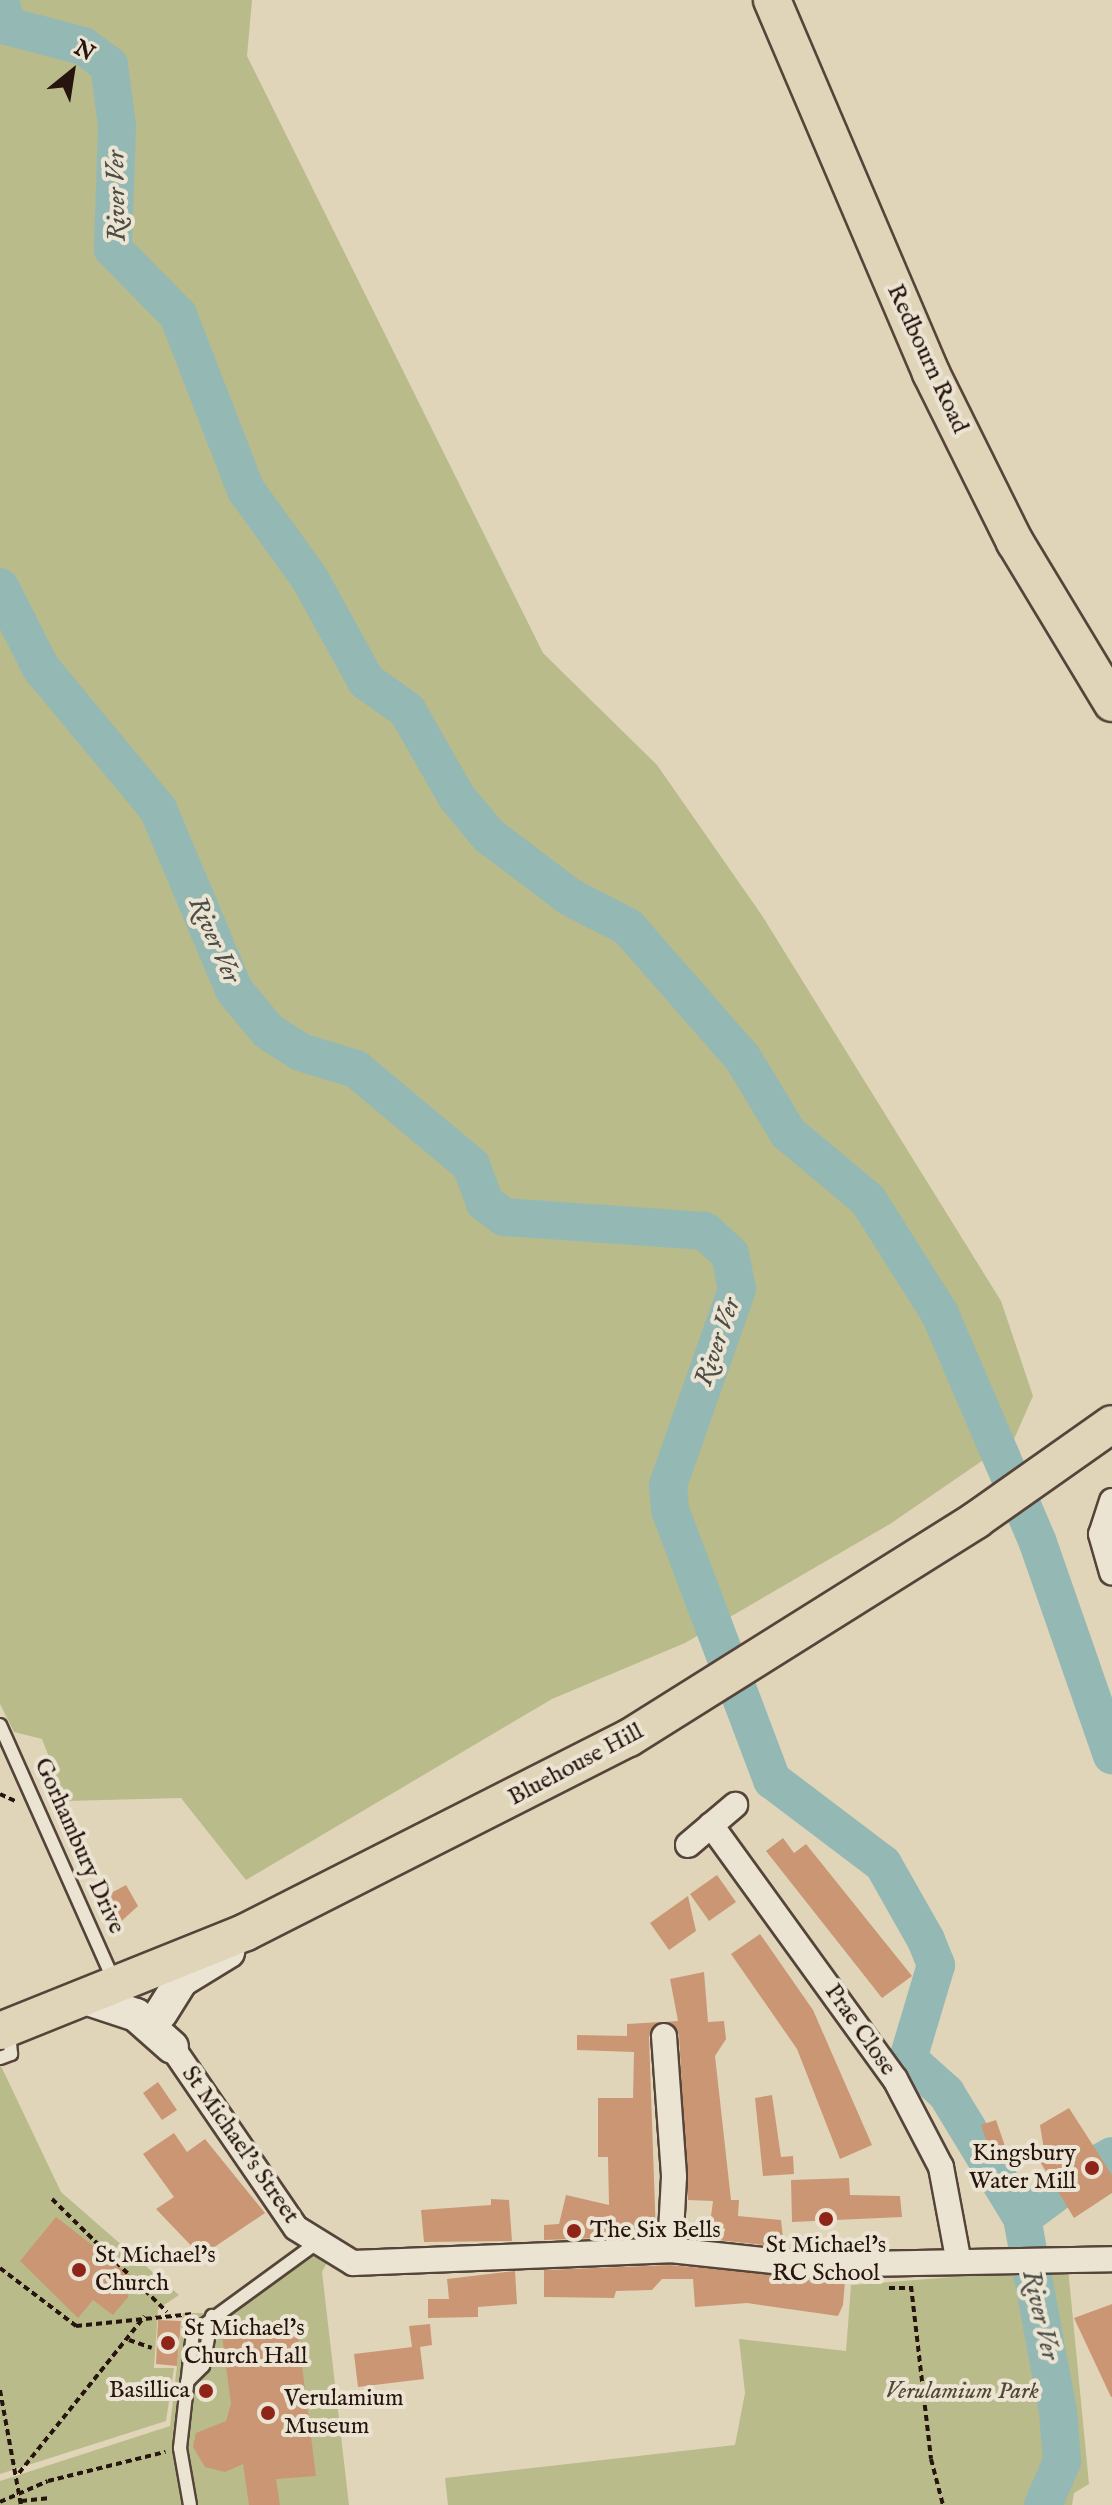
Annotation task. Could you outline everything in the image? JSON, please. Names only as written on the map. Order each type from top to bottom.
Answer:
[{"type":"main road","name":"Redbourn Road","points":[[772,0],[931,373],[1015,542],[1112,703]]},
{"type":"main road","name":"Bluehouse Hill","points":[[3,2039],[246,1932],[542,1785],[735,1675],[976,1520],[1112,1424]]},
{"type":"street","points":[[1112,1501],[1101,1534],[1112,1572]]},
{"type":"street","points":[[688,1845],[735,1805]]},
{"type":"street","name":"Prae Close","points":[[711,1825],[895,2079],[941,2167],[958,2258]]},
{"type":"street","points":[[161,2013],[182,1980],[232,1950],[246,1932]]},
{"type":"street","points":[[116,1987],[161,2013],[172,2047]]},
{"type":"street","points":[[116,1987],[136,2015],[172,2047]]},
{"type":"street","points":[[664,2036],[674,2177],[670,2250]]},
{"type":"street","name":"St Michael's Street","points":[[172,2047],[287,2216],[315,2244],[382,2267],[670,2250],[811,2265],[1071,2254],[1107,2258]]},
{"type":"lane","name":"Gorhambury Drive","points":[[0,1725],[116,1987]]},
{"type":"lane","points":[[190,2505],[180,2448],[187,2382],[203,2366],[208,2318],[249,2297],[315,2244]]},
{"type":"path","points":[[52,2199],[167,2312]]},
{"type":"path","points":[[0,2268],[76,2326],[167,2312],[208,2318]]},
{"type":"path","points":[[911,2288],[931,2459],[943,2505]]},
{"type":"path","points":[[19,2473],[145,2316]]},
{"type":"path","points":[[130,2338],[134,2347],[152,2348]]},
{"type":"path","points":[[0,2390],[19,2473],[21,2501]]},
{"type":"path","points":[[21,2501],[48,2481],[169,2451]]},
{"type":"path","points":[[0,2502],[48,2498]]},
{"type":"green space","points":[[0,0],[252,0],[247,56],[543,653],[657,765],[761,914],[1001,1301],[1033,1396],[1014,1439],[890,1524],[685,1643],[552,1699],[246,1880],[181,1798],[66,1801],[42,1739],[14,1732],[0,1704]]},
{"type":"green space","points":[[0,2064],[61,2192],[179,2295],[158,2309],[154,2368],[174,2368],[166,2421],[0,2474]]},
{"type":"green space","points":[[315,2246],[331,2255],[322,2272],[349,2505],[0,2505],[0,2481],[170,2426],[183,2313],[204,2313],[275,2278]]},
{"type":"green space","name":"Verulamium Park","points":[[1068,2268],[1089,2484],[1074,2493],[1072,2505],[448,2505],[445,2478],[735,2445],[745,2393],[739,2339],[846,2351],[851,2285]]},
{"type":"building","points":[[783,1838],[794,1853],[806,1844],[912,1976],[882,1998],[766,1851]]},
{"type":"building","points":[[717,1875],[736,1902],[709,1921],[690,1894]]},
{"type":"building","points":[[126,1885],[138,1906],[114,1928],[98,1900]]},
{"type":"building","points":[[688,1896],[696,1931],[669,1950],[650,1923]]},
{"type":"building","points":[[760,1934],[813,2010],[872,2145],[840,2159],[797,2049],[731,1954]]},
{"type":"building","points":[[704,1972],[708,2022],[724,2021],[726,2039],[715,2056],[731,2200],[739,2200],[738,2216],[781,2220],[784,2247],[708,2239],[713,2201],[688,2200],[679,2035],[666,2022],[678,2021],[670,1979]]},
{"type":"building","points":[[660,2022],[649,2037],[656,2236],[544,2240],[544,2225],[559,2224],[566,2195],[609,2205],[608,2157],[598,2157],[598,2098],[633,2098],[634,2052],[577,2050],[577,2035],[627,2036],[627,2024]]},
{"type":"building","points":[[158,2082],[177,2110],[162,2120],[143,2093]]},
{"type":"building","points":[[772,2095],[781,2157],[793,2156],[794,2174],[763,2176],[755,2098]]},
{"type":"building","points":[[1069,2108],[1112,2175],[1112,2193],[1074,2218],[1036,2155],[1044,2150],[1040,2125]]},
{"type":"building","points":[[996,2120],[1006,2149],[991,2154],[981,2125]]},
{"type":"building","points":[[174,2133],[187,2152],[205,2139],[265,2213],[201,2256],[156,2209],[174,2197],[143,2154]]},
{"type":"building","points":[[849,2178],[850,2195],[900,2196],[902,2217],[792,2222],[791,2180]]},
{"type":"building","points":[[491,2199],[509,2200],[512,2241],[424,2242],[421,2210],[491,2205]]},
{"type":"building","name":"St Michael's Church","points":[[56,2217],[132,2276],[122,2290],[129,2296],[113,2315],[93,2300],[78,2318],[20,2261]]},
{"type":"building","points":[[670,2265],[845,2281],[843,2305],[838,2316],[747,2303],[695,2307],[693,2279],[662,2279],[652,2290],[616,2291],[614,2298],[544,2297],[544,2270]]},
{"type":"building","points":[[515,2271],[517,2304],[478,2307],[478,2317],[428,2318],[428,2299],[449,2299],[447,2279]]},
{"type":"building","points":[[1112,2304],[1112,2397],[1111,2397],[1074,2318]]},
{"type":"building","name":"Verulamium Museum","points":[[296,2318],[316,2476],[276,2479],[280,2505],[249,2505],[243,2464],[225,2472],[205,2467],[193,2447],[196,2433],[226,2421],[231,2404],[221,2328]]},
{"type":"building","name":"St Michael's Church Hall","points":[[158,2320],[181,2321],[177,2366],[156,2364]]},
{"type":"building","points":[[430,2324],[432,2345],[420,2347],[424,2379],[358,2387],[354,2354],[412,2347],[409,2326]]},
{"type":"waterway","name":"River Ver","points":[[0,1],[7,26],[83,46],[109,65],[117,126],[113,249],[178,315],[246,490],[310,579],[366,681],[407,710],[456,796],[488,835],[570,897],[628,927],[742,1057],[788,1133],[868,1200],[940,1314],[1038,1543],[1112,1755]]},
{"type":"waterway","name":"River Ver","points":[[0,587],[41,668],[158,809],[234,990],[268,1031],[300,1052],[356,1069],[471,1165],[485,1203],[504,1217],[705,1231],[730,1254],[737,1289],[668,1485],[670,1510],[772,1780],[883,1864],[926,1940],[936,1965],[908,2059],[946,2093],[1022,2218]]},
{"type":"waterway","name":"River Ver","points":[[1103,2161],[1112,2156]]},
{"type":"waterway","name":"River Ver","points":[[1043,2505],[1062,2461],[1058,2412],[1022,2218],[1080,2175]]},
{"type":"place","name":"Kingsbury Water Mill","points":[[1092,2168]]},
{"type":"place","name":"St Michael's RC School","points":[[826,2219]]},
{"type":"place","name":"The Six Bells","points":[[574,2231]]},
{"type":"place","name":"St Michael's Church","points":[[79,2270]]},
{"type":"place","name":"St Michael's Church Hall","points":[[168,2343]]},
{"type":"place","name":"Basillica","points":[[206,2391]]},
{"type":"place","name":"Verulamium Museum","points":[[268,2413]]}]
